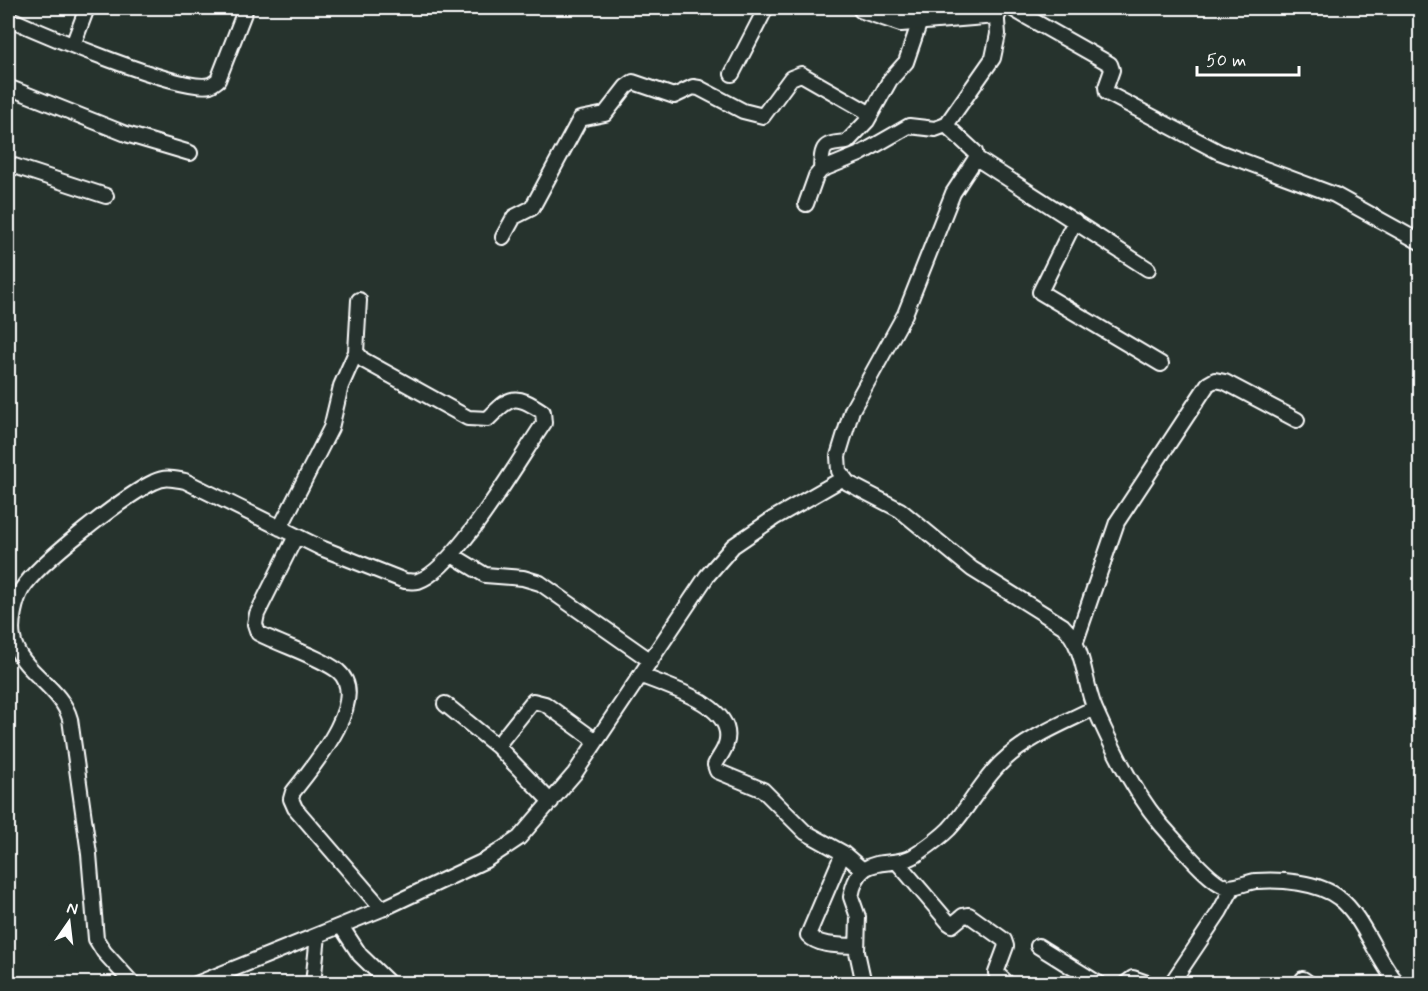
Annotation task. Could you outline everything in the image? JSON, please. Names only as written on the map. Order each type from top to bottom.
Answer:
[{"type":"street","points":[[73,45],[87,8]]},
{"type":"street","points":[[8,18],[158,76],[210,85],[218,80],[246,8]]},
{"type":"street","points":[[732,74],[766,8]]},
{"type":"street","points":[[863,8],[890,18],[920,21],[1001,9],[1110,64],[1112,70],[1106,87],[1107,93],[1155,120],[1219,152],[1335,195],[1420,242]]},
{"type":"street","points":[[806,204],[816,176],[821,170],[860,154],[909,126],[935,129],[946,125],[993,58],[1001,9]]},
{"type":"street","points":[[821,170],[822,151],[826,145],[833,142],[848,142],[856,136],[890,80],[906,62],[920,21]]},
{"type":"street","points":[[503,237],[514,217],[532,208],[580,119],[605,114],[626,87],[633,82],[674,96],[693,87],[699,88],[743,111],[763,116],[791,78],[801,75],[871,114]]},
{"type":"street","points":[[8,87],[116,131],[190,153]]},
{"type":"street","points":[[842,479],[838,456],[852,410],[905,314],[950,201],[976,158],[975,152],[946,125]]},
{"type":"street","points":[[976,158],[1148,269]]},
{"type":"street","points":[[8,164],[106,196]]},
{"type":"street","points":[[1075,221],[1040,292],[1161,364]]},
{"type":"street","points":[[280,528],[331,428],[341,386],[356,352],[359,300]]},
{"type":"street","points":[[133,984],[104,952],[96,939],[89,854],[70,719],[67,707],[16,648],[12,636],[14,616],[22,589],[40,570],[116,507],[154,482],[168,477],[185,481],[296,536],[405,581],[417,582],[426,578],[452,555],[544,423],[543,412],[521,399],[512,398],[504,401],[488,419],[468,418],[363,360],[356,352]]},
{"type":"street","points":[[1076,641],[1117,522],[1208,384],[1215,380],[1225,382],[1298,420]]},
{"type":"street","points":[[842,479],[900,510],[950,553],[1063,626],[1076,641],[1094,708],[1134,787],[1171,837],[1217,882],[1233,887],[1255,881],[1296,882],[1340,898],[1354,915],[1382,964],[1398,984]]},
{"type":"street","points":[[195,984],[382,909],[486,860],[519,838],[576,773],[707,576],[733,546],[774,518],[842,479]]},
{"type":"street","points":[[296,536],[257,614],[255,624],[258,633],[338,672],[348,691],[347,708],[333,736],[292,792],[291,799],[295,808],[382,909]]},
{"type":"street","points":[[452,555],[485,575],[523,578],[540,583],[651,661]]},
{"type":"street","points":[[642,676],[714,709],[725,724],[727,734],[726,746],[715,765],[717,771],[763,790],[811,836],[843,853],[863,870]]},
{"type":"street","points":[[498,746],[533,701],[545,704],[596,741]]},
{"type":"street","points":[[446,704],[498,746],[551,802]]},
{"type":"street","points":[[864,984],[857,959],[858,917],[851,897],[863,870],[877,862],[897,862],[917,855],[949,828],[1004,760],[1039,736],[1094,708]]},
{"type":"street","points":[[843,853],[808,935],[816,941],[832,945],[857,946]]},
{"type":"street","points":[[897,862],[949,923],[952,925],[963,916],[969,915],[1004,940],[1006,946],[996,973],[1008,984]]},
{"type":"street","points":[[1171,984],[1220,911],[1233,887]]},
{"type":"street","points":[[341,926],[360,954],[390,984]]},
{"type":"street","points":[[313,984],[318,935]]},
{"type":"street","points":[[1038,946],[1099,984]]},
{"type":"street","points":[[1125,984],[1133,978],[1150,984]]}]
